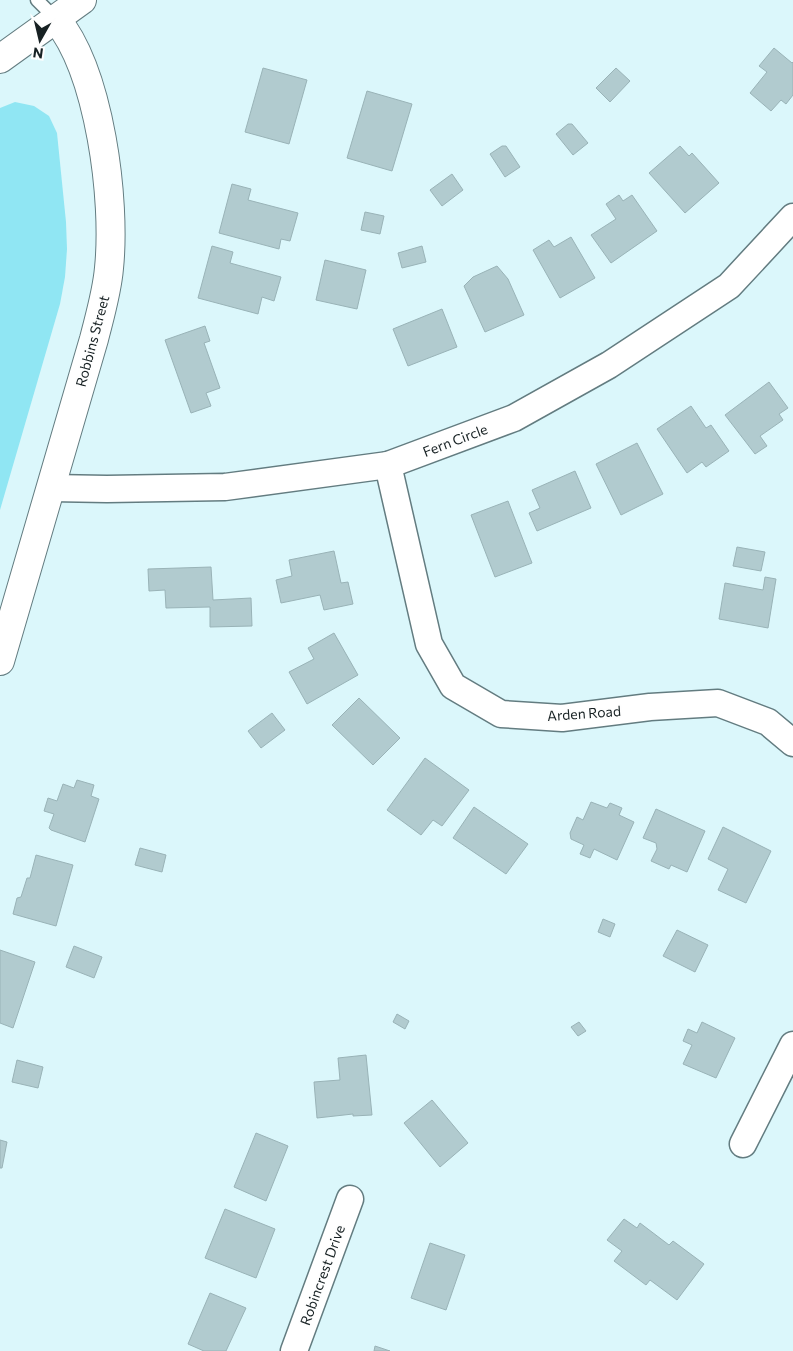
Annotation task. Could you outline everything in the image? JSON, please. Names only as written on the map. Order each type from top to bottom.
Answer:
[{"type":"street","points":[[0,59],[82,0]]},
{"type":"street","name":"Robbins Street","points":[[0,662],[105,299],[110,249],[108,190],[94,107],[67,33],[56,19]]},
{"type":"street","name":"Fern Circle","points":[[51,488],[225,487],[388,465],[514,418],[609,365],[729,286],[793,217]]},
{"type":"street","name":"Arden Road","points":[[388,465],[429,644],[453,686],[501,714],[562,718],[650,707],[718,703],[768,722],[793,743]]},
{"type":"street","points":[[743,1144],[793,1045]]},
{"type":"street","name":"Robincrest Drive","points":[[294,1351],[350,1199]]},
{"type":"lane","points":[[37,0],[56,19]]},
{"type":"shaded area","points":[[15,102],[34,106],[49,116],[57,133],[67,249],[65,277],[60,304],[0,510],[0,108]]},
{"type":"building","points":[[774,48],[793,62],[793,95],[786,104],[781,100],[771,111],[750,93],[767,72],[759,66]]},
{"type":"building","points":[[263,68],[307,80],[289,144],[245,132]]},
{"type":"building","points":[[616,68],[630,81],[610,102],[596,88]]},
{"type":"building","points":[[367,91],[412,104],[392,171],[347,158]]},
{"type":"building","points":[[568,124],[572,124],[588,143],[573,155],[556,134]]},
{"type":"building","points":[[502,146],[506,146],[520,167],[505,177],[490,154]]},
{"type":"building","points":[[680,146],[689,156],[692,153],[719,183],[685,213],[649,173]]},
{"type":"building","points":[[452,174],[463,190],[442,206],[430,190]]},
{"type":"building","points":[[232,184],[251,189],[248,200],[298,213],[290,241],[281,239],[279,249],[219,233]]},
{"type":"building","points":[[619,195],[623,201],[632,195],[657,231],[611,263],[591,235],[616,219],[606,204]]},
{"type":"building","points":[[365,212],[384,216],[380,234],[361,230]]},
{"type":"building","points":[[571,237],[595,278],[560,298],[533,250],[549,240],[554,247]]},
{"type":"building","points":[[212,246],[233,252],[230,263],[281,277],[274,301],[262,297],[258,314],[198,298]]},
{"type":"building","points":[[422,246],[426,262],[402,268],[398,253]]},
{"type":"building","points":[[325,260],[366,270],[357,309],[316,300]]},
{"type":"building","points":[[497,266],[508,279],[524,315],[485,332],[464,286],[473,277]]},
{"type":"building","points":[[442,309],[457,347],[408,366],[393,329]]},
{"type":"building","points":[[205,326],[210,341],[204,343],[220,388],[206,393],[211,406],[191,413],[165,340]]},
{"type":"building","points":[[769,382],[788,408],[779,414],[783,420],[760,436],[767,446],[755,454],[725,415]]},
{"type":"building","points":[[691,406],[706,428],[711,425],[729,451],[706,467],[702,462],[687,473],[657,429]]},
{"type":"building","points":[[637,443],[663,494],[621,515],[596,464]]},
{"type":"building","points":[[575,471],[591,508],[537,531],[529,513],[540,508],[532,490]]},
{"type":"building","points":[[508,501],[532,563],[495,577],[471,515]]},
{"type":"building","points":[[737,547],[765,552],[761,571],[733,566]]},
{"type":"building","points":[[334,551],[341,583],[348,582],[353,604],[324,610],[320,595],[281,603],[276,580],[292,576],[289,560]]},
{"type":"building","points":[[211,567],[213,600],[251,598],[252,626],[210,627],[210,607],[166,608],[165,590],[149,591],[148,569]]},
{"type":"building","points":[[765,577],[776,579],[768,628],[719,619],[725,583],[763,590]]},
{"type":"building","points":[[334,633],[358,675],[307,704],[289,672],[314,659],[308,648]]},
{"type":"building","points":[[359,698],[400,738],[373,765],[332,725]]},
{"type":"building","points":[[272,713],[285,730],[261,748],[248,731]]},
{"type":"building","points":[[425,758],[469,790],[442,826],[433,820],[421,835],[387,810]]},
{"type":"building","points":[[77,780],[94,785],[91,796],[99,799],[85,842],[51,830],[49,828],[54,814],[44,811],[48,798],[57,801],[63,784],[74,788]]},
{"type":"building","points":[[591,802],[607,808],[610,803],[622,808],[619,815],[634,822],[617,860],[594,849],[590,858],[580,854],[584,845],[571,839],[570,833],[577,817],[583,820]]},
{"type":"building","points":[[474,807],[528,844],[506,874],[453,838]]},
{"type":"building","points":[[656,809],[705,831],[687,872],[671,865],[669,869],[651,861],[657,849],[656,843],[643,838]]},
{"type":"building","points":[[723,827],[771,851],[746,903],[718,890],[728,869],[708,859]]},
{"type":"building","points":[[140,848],[166,855],[162,872],[135,865]]},
{"type":"building","points":[[36,855],[73,865],[56,926],[13,914],[17,898],[21,897],[27,878],[30,878]]},
{"type":"building","points":[[603,919],[615,924],[610,937],[598,932]]},
{"type":"building","points":[[677,930],[708,945],[695,972],[663,956]]},
{"type":"building","points":[[74,946],[102,957],[94,978],[66,967]]},
{"type":"building","points":[[0,950],[35,962],[13,1028],[0,1023]]},
{"type":"building","points":[[397,1014],[409,1021],[405,1029],[393,1022]]},
{"type":"building","points":[[579,1022],[586,1031],[578,1036],[571,1027]]},
{"type":"building","points":[[702,1022],[735,1038],[716,1078],[683,1064],[692,1045],[683,1041],[688,1029],[697,1033]]},
{"type":"building","points":[[366,1055],[372,1115],[353,1116],[353,1114],[317,1118],[314,1082],[340,1080],[338,1058]]},
{"type":"building","points":[[17,1060],[43,1067],[38,1088],[12,1082]]},
{"type":"building","points":[[432,1100],[468,1143],[440,1167],[404,1123]]},
{"type":"building","points":[[256,1133],[288,1146],[266,1201],[234,1187]]},
{"type":"building","points":[[0,1140],[7,1142],[2,1168],[0,1168]]},
{"type":"building","points":[[225,1209],[275,1229],[256,1278],[205,1258]]},
{"type":"building","points":[[624,1219],[637,1228],[640,1223],[669,1245],[673,1241],[704,1264],[677,1300],[650,1280],[646,1285],[614,1261],[622,1251],[607,1240]]},
{"type":"building","points":[[430,1243],[465,1255],[446,1310],[411,1298]]},
{"type":"building","points":[[210,1293],[246,1308],[226,1351],[204,1351],[188,1344]]},
{"type":"building","points":[[375,1346],[390,1351],[374,1351]]}]
